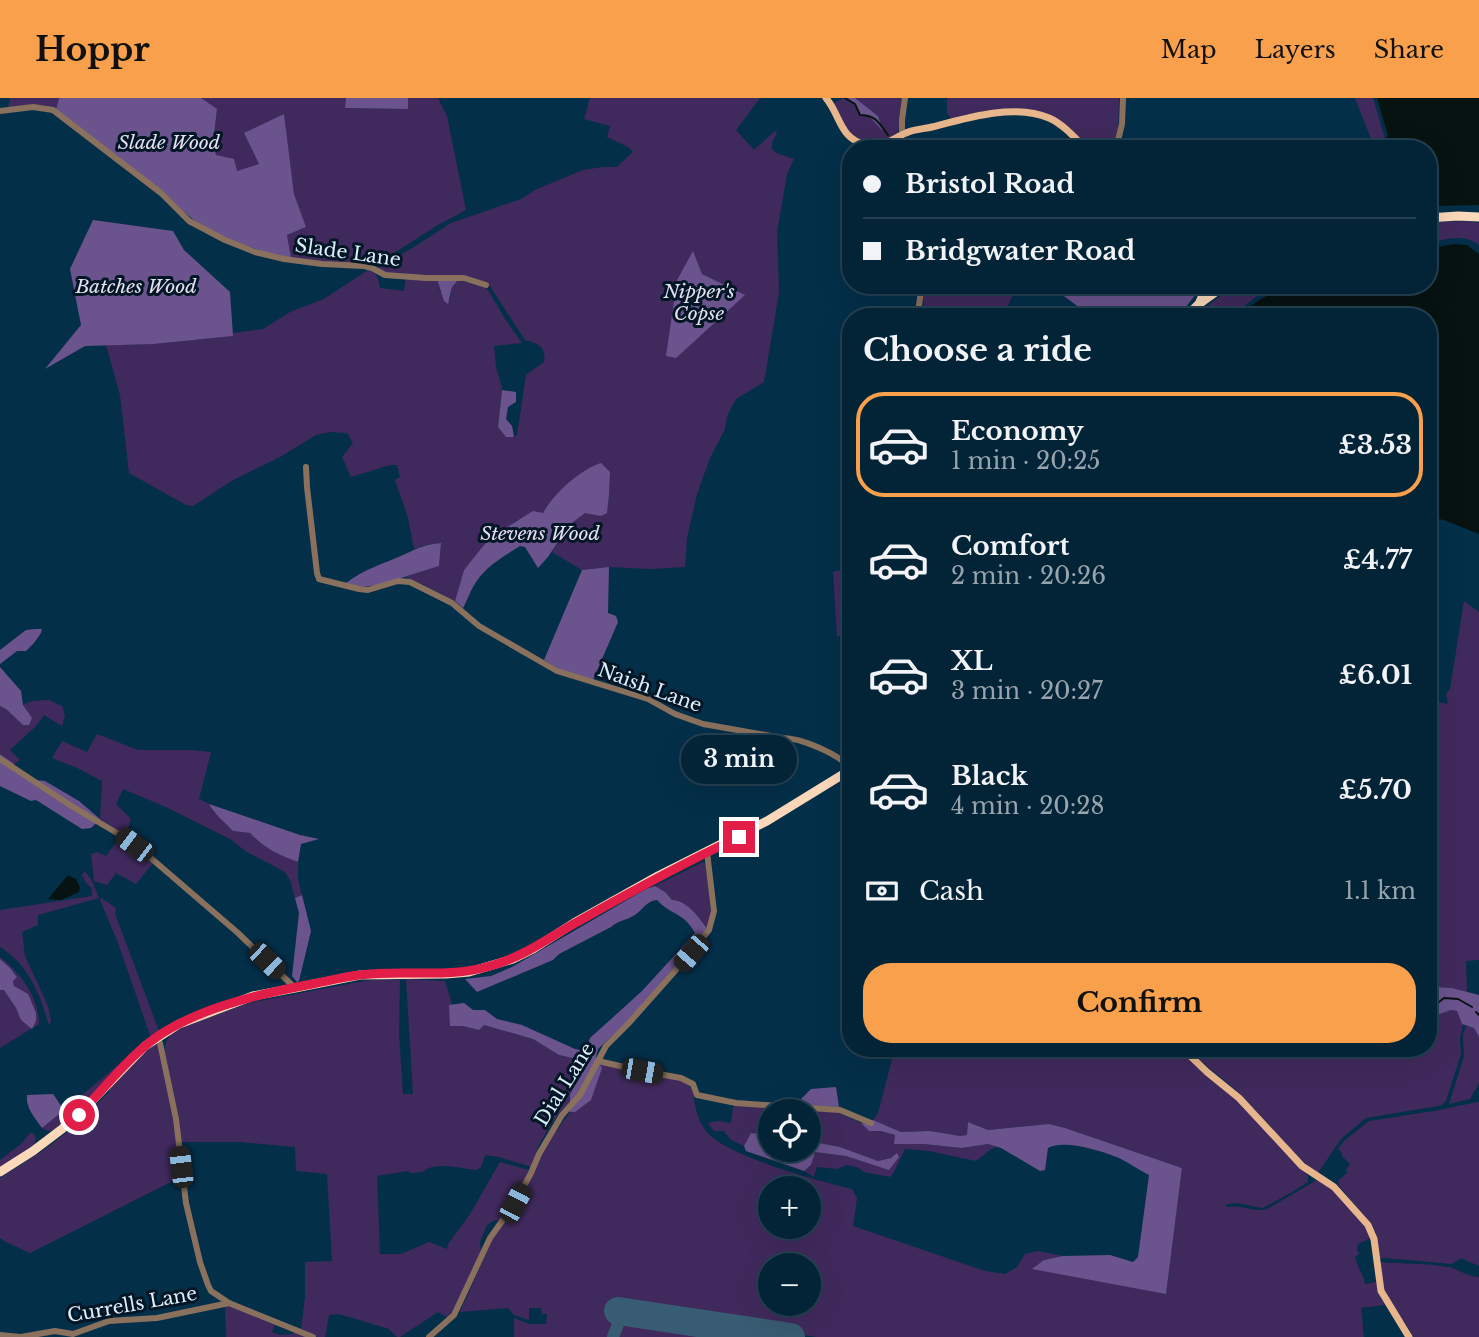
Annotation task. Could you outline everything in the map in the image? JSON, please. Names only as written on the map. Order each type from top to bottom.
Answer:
[{"type":"highway","points":[[1437,217],[1479,217]]},
{"type":"highway","points":[[1203,301],[1204,294]]},
{"type":"highway","points":[[1196,308],[1214,294]]},
{"type":"highway","points":[[0,1172],[33,1151],[79,1115],[134,1056],[178,1024],[253,996],[360,975],[446,974],[492,966],[533,949],[658,876],[767,821],[842,774]]},
{"type":"main road","points":[[826,98],[843,131],[855,140]]},
{"type":"main road","points":[[891,140],[970,117],[998,113],[1040,115],[1052,120],[1075,140]]},
{"type":"main road","points":[[1191,1057],[1239,1098],[1302,1166],[1334,1187],[1368,1225],[1374,1239],[1381,1291],[1409,1337]]},
{"type":"street","points":[[898,140],[905,98]]},
{"type":"street","points":[[1118,140],[1123,98]]},
{"type":"street","name":"Slade Lane","points":[[0,111],[33,107],[53,110],[161,193],[189,221],[239,247],[298,261],[364,266],[385,275],[464,278],[486,285]]},
{"type":"street","name":"Naish Lane","points":[[306,467],[319,579],[368,590],[405,581],[452,603],[480,626],[557,671],[648,699],[675,714],[703,723],[791,738],[842,760]]},
{"type":"street","points":[[0,759],[145,853],[238,933],[295,988]]},
{"type":"street","name":"Dial Lane","points":[[429,1337],[454,1315],[489,1238],[515,1203],[539,1154],[562,1115],[580,1094],[606,1046],[709,930],[714,911],[707,852]]},
{"type":"street","points":[[157,1037],[173,1107],[186,1203],[200,1262],[211,1291],[229,1303],[313,1337]]},
{"type":"street","points":[[598,1061],[681,1077],[693,1084],[697,1095],[736,1103],[840,1110],[871,1123]]},
{"type":"street","name":"Currells Lane","points":[[0,1335],[21,1337],[55,1331],[73,1334],[108,1321],[157,1318],[229,1303]]},
{"type":"green space","points":[[10,98],[59,98],[56,109],[33,105],[8,108]]},
{"type":"green space","name":"Slade Wood","points":[[59,98],[201,98],[217,109],[213,144],[216,155],[234,159],[237,171],[259,164],[244,133],[284,114],[294,194],[306,227],[287,235],[291,258],[230,240],[195,221],[56,109]]},
{"type":"green space","points":[[201,98],[346,98],[345,108],[407,109],[408,98],[438,98],[447,116],[466,210],[374,263],[338,264],[291,258],[287,235],[306,227],[294,194],[284,115],[244,133],[259,164],[237,172],[216,156],[213,144],[217,110]]},
{"type":"green space","points":[[346,98],[408,98],[408,109],[345,108]]},
{"type":"green space","points":[[590,98],[760,98],[736,130],[754,150],[775,131],[777,133],[772,149],[794,159],[787,174],[777,232],[779,292],[764,382],[736,399],[727,416],[725,429],[710,458],[697,494],[687,538],[685,567],[609,567],[582,570],[552,552],[569,525],[585,512],[601,516],[607,512],[610,472],[572,486],[556,497],[543,513],[516,521],[506,528],[464,570],[455,601],[405,577],[439,566],[441,543],[414,549],[408,518],[395,480],[400,477],[397,465],[351,477],[342,457],[353,443],[347,433],[316,435],[280,457],[233,480],[193,506],[186,505],[129,473],[120,395],[106,345],[154,344],[232,336],[233,333],[263,329],[290,312],[324,299],[368,270],[377,277],[380,288],[404,291],[406,277],[437,279],[440,291],[450,300],[452,287],[458,280],[483,286],[488,290],[522,343],[494,346],[502,388],[498,427],[513,437],[517,435],[526,375],[544,362],[544,353],[540,347],[525,340],[488,283],[479,280],[385,273],[379,270],[379,267],[451,223],[521,199],[537,189],[583,170],[617,167],[633,152],[607,137],[610,126],[584,119]],"holes":[[[693,252],[702,274],[744,295],[677,280]]]},
{"type":"green space","points":[[843,98],[855,105],[860,116],[869,116],[882,129],[878,116],[855,98],[904,98],[898,134],[887,140],[862,140],[852,136],[832,104]]},
{"type":"green space","points":[[844,98],[855,98],[878,116],[883,131],[869,116],[860,116],[854,104]]},
{"type":"green space","points":[[947,98],[1119,98],[1116,140],[1081,140],[1049,115],[992,111],[952,119],[947,113]]},
{"type":"green space","points":[[1355,98],[1373,98],[1385,140],[1371,140]]},
{"type":"green space","name":"Batches Wood","points":[[93,220],[173,231],[184,250],[230,292],[233,336],[154,344],[85,346],[45,369],[81,325],[70,269]]},
{"type":"green space","points":[[1437,222],[1479,223],[1479,245],[1461,238],[1437,241]]},
{"type":"green space","name":"Nipper's Copse","points":[[693,251],[702,274],[745,295],[676,358],[666,356],[677,280]]},
{"type":"green space","points":[[437,279],[458,280],[452,287],[448,304],[444,301]]},
{"type":"green space","points":[[924,294],[1013,294],[1007,308],[923,308]]},
{"type":"green space","points":[[1061,294],[1196,294],[1185,308],[1080,308]]},
{"type":"green space","points":[[1223,294],[1261,294],[1241,308],[1206,308]]},
{"type":"green space","points":[[502,390],[516,392],[516,402],[508,407],[506,419],[512,426],[513,437],[506,437],[498,427]]},
{"type":"green space","name":"Stevens Wood","points":[[601,463],[610,472],[607,513],[601,516],[585,513],[569,525],[538,568],[525,547],[520,546],[482,574],[463,608],[455,601],[464,570],[491,537],[533,511],[543,513],[568,483]]},
{"type":"green space","points":[[441,543],[439,566],[379,585],[361,587],[346,583],[367,570],[417,549]]},
{"type":"green space","points":[[609,567],[608,613],[616,616],[618,622],[593,680],[559,669],[544,660],[582,570]]},
{"type":"green space","points":[[842,569],[842,635],[837,637],[833,572]]},
{"type":"green space","points":[[1464,601],[1479,612],[1479,960],[1466,961],[1467,992],[1437,988],[1437,702],[1448,704],[1446,694],[1450,689]]},
{"type":"green space","points":[[42,629],[26,651],[17,651],[0,664],[0,650],[26,630]]},
{"type":"green space","points":[[0,667],[21,691],[23,705],[32,718],[29,725],[23,725],[0,706]]},
{"type":"green space","points":[[49,700],[62,706],[65,715],[62,726],[44,715],[10,750],[20,760],[14,764],[0,754],[0,706],[23,725],[27,711],[23,705],[32,701]]},
{"type":"green space","points":[[97,734],[138,750],[211,752],[199,799],[209,804],[213,812],[222,817],[233,831],[250,833],[272,850],[298,862],[298,880],[302,895],[295,898],[285,872],[247,852],[230,839],[123,789],[116,804],[131,819],[126,835],[100,819],[102,781],[52,758],[62,741],[87,752]]},
{"type":"green space","points":[[0,754],[13,763],[25,779],[45,781],[79,801],[100,819],[91,828],[82,829],[36,800],[31,801],[0,786]]},
{"type":"green space","points":[[209,804],[319,839],[301,844],[298,862],[272,850],[250,833],[233,831]]},
{"type":"green space","points":[[120,837],[153,863],[136,884],[116,873],[107,885],[94,881],[91,854],[97,852],[106,856]]},
{"type":"green space","points":[[703,862],[706,864],[711,914],[707,928],[694,912],[672,901],[665,892],[655,886]]},
{"type":"green space","points":[[85,871],[99,898],[38,915],[38,925],[22,932],[25,956],[48,1006],[51,1022],[49,1025],[42,1002],[26,971],[0,947],[0,910],[92,896],[92,888],[82,875]]},
{"type":"green space","points":[[655,886],[672,900],[683,903],[692,910],[707,928],[706,931],[626,1023],[598,1049],[596,1057],[602,1068],[591,1100],[575,1112],[570,1112],[570,1095],[585,1061],[559,1055],[533,1039],[484,1025],[479,1030],[450,1026],[449,1005],[464,1003],[473,1010],[485,1010],[497,1019],[522,1025],[575,1049],[586,1051],[590,1038],[642,991],[695,933],[682,917],[657,900],[650,902],[630,918],[559,954],[553,960],[477,992],[465,979],[491,976],[512,967]]},
{"type":"green space","points":[[302,895],[311,931],[297,982],[292,976],[299,913],[295,898]]},
{"type":"green space","points":[[101,898],[116,908],[115,914],[159,1031],[151,1038],[100,900]]},
{"type":"green space","points":[[0,957],[15,970],[27,986],[36,1005],[39,1024],[0,1048],[0,990],[4,990],[21,1020],[24,992],[15,987],[13,981],[17,976]]},
{"type":"green space","points":[[0,959],[17,977],[13,981],[14,986],[28,994],[36,1013],[32,1029],[21,1020],[4,990],[0,990]]},
{"type":"green space","points":[[380,979],[400,980],[399,1034],[403,1094],[413,1094],[406,979],[445,981],[452,1004],[449,1005],[451,1026],[479,1030],[484,1025],[533,1039],[559,1055],[585,1061],[578,1073],[570,1102],[548,1129],[531,1167],[485,1155],[481,1167],[476,1170],[441,1166],[422,1172],[408,1171],[377,1176],[380,1254],[401,1254],[429,1242],[447,1249],[500,1162],[529,1170],[511,1206],[499,1221],[495,1220],[487,1225],[480,1242],[481,1253],[449,1318],[438,1312],[397,1337],[389,1329],[339,1314],[329,1315],[325,1337],[318,1337],[301,1330],[305,1262],[332,1261],[327,1174],[296,1171],[295,1147],[240,1142],[181,1142],[164,1052],[171,1034],[190,1024],[249,1003]]},
{"type":"green space","points":[[1437,987],[1479,995],[1479,1037],[1474,1028],[1462,1024],[1457,1011],[1451,1010],[1437,1015]]},
{"type":"green space","points":[[1451,1010],[1457,1011],[1463,1025],[1461,1054],[1446,1101],[1442,1105],[1366,1118],[1341,1139],[1318,1173],[1287,1146],[1241,1095],[1196,1057],[1437,1057],[1437,1015]]},
{"type":"green space","points":[[1466,1026],[1474,1028],[1479,1037],[1479,1083],[1470,1099],[1449,1104],[1464,1056],[1463,1035]]},
{"type":"green space","points":[[156,1043],[171,1104],[181,1177],[30,1253],[0,1238],[0,1178],[41,1152],[80,1122],[139,1057]]},
{"type":"green space","points":[[134,1052],[70,1118],[52,1130],[42,1128]]},
{"type":"green space","points":[[893,1057],[1189,1057],[1236,1098],[1308,1176],[1308,1182],[1263,1208],[1239,1203],[1225,1205],[1267,1209],[1317,1180],[1348,1205],[1367,1229],[1371,1238],[1358,1244],[1359,1254],[1355,1257],[1365,1284],[1376,1282],[1385,1305],[1361,1308],[1364,1337],[817,1337],[622,1308],[618,1309],[615,1329],[610,1337],[514,1337],[514,1318],[529,1324],[546,1324],[547,1314],[542,1314],[541,1308],[529,1308],[529,1320],[514,1315],[508,1308],[460,1312],[493,1238],[520,1203],[547,1144],[570,1112],[575,1112],[602,1064],[680,1079],[691,1088],[701,1124],[716,1140],[758,1162],[805,1176],[758,1176],[758,1239],[821,1239],[821,1181],[852,1189],[857,1198],[853,1226],[985,1271],[1005,1274],[1017,1267],[1025,1254],[1038,1251],[1063,1256],[1044,1260],[1166,1294],[1182,1168],[1049,1124],[988,1130],[968,1122],[967,1135],[960,1136],[930,1131],[901,1132],[873,1120],[878,1113]]},
{"type":"green space","points":[[836,1087],[839,1107],[821,1106],[821,1099],[801,1099],[811,1089]]},
{"type":"green space","points":[[53,1094],[64,1110],[42,1128],[29,1108],[27,1095]]},
{"type":"green space","points":[[1479,1102],[1479,1266],[1461,1258],[1452,1264],[1379,1259],[1373,1226],[1338,1185],[1338,1181],[1348,1172],[1346,1170],[1350,1164],[1338,1149],[1369,1121]]},
{"type":"green space","points":[[733,1107],[758,1107],[758,1134],[751,1133],[744,1146],[731,1140],[724,1131],[714,1131],[708,1123],[731,1123]]},
{"type":"green space","points":[[821,1111],[837,1112],[861,1123],[869,1131],[895,1135],[895,1144],[962,1148],[988,1144],[997,1147],[976,1161],[905,1149],[890,1177],[864,1172],[847,1165],[837,1169],[817,1167],[814,1176],[804,1171],[812,1162],[821,1162],[821,1153],[846,1156],[889,1169],[891,1158],[878,1161],[840,1147],[821,1143]]},
{"type":"green space","points":[[873,1120],[901,1132],[930,1131],[960,1136],[967,1135],[968,1122],[988,1130],[1049,1124],[1182,1168],[1166,1294],[1032,1269],[1044,1260],[1063,1256],[1110,1255],[1133,1262],[1138,1257],[1149,1175],[1119,1158],[1073,1145],[1048,1148],[1045,1170],[1040,1171],[1001,1148],[988,1144],[962,1148],[894,1144],[895,1135],[869,1131],[861,1123],[869,1124]]},
{"type":"green space","points":[[30,1133],[36,1138],[34,1145],[0,1169],[0,1160]]},
{"type":"green space","points":[[751,1133],[758,1134],[758,1155],[746,1151],[744,1146]]},
{"type":"green space","points":[[821,1143],[840,1147],[878,1161],[891,1158],[897,1153],[899,1157],[889,1170],[846,1156],[821,1153]]},
{"type":"green space","points":[[778,1162],[812,1162],[804,1171]]},
{"type":"green space","points":[[1381,1262],[1440,1266],[1479,1277],[1479,1337],[1413,1337],[1384,1292]]},
{"type":"green space","points":[[225,1305],[275,1325],[272,1332],[280,1335],[294,1332],[307,1337],[226,1337]]},
{"type":"green space","points":[[630,1317],[770,1337],[616,1337],[623,1321]]},
{"type":"shaded area","points":[[1377,98],[1479,98],[1479,205],[1437,206],[1437,140],[1387,140]]},
{"type":"shaded area","points":[[1467,245],[1479,254],[1479,534],[1437,519],[1437,308],[1249,308],[1271,294],[1437,294],[1437,247]]},
{"type":"shaded area","points":[[68,875],[76,879],[79,892],[61,900],[48,899]]},
{"type":"waterway","points":[[845,98],[855,104],[860,115],[877,120],[888,135]]},
{"type":"waterway","points":[[1437,1002],[1444,998],[1458,999],[1472,1007]]},
{"type":"waterway","points":[[1476,1012],[1479,1015]]},
{"type":"taxiway","points":[[613,1337],[620,1319],[629,1313]]},
{"type":"runway","points":[[618,1311],[791,1337]]},
{"type":"route","points":[[79,1115],[145,1046],[178,1024],[253,996],[300,986],[360,975],[446,974],[492,966],[533,949],[658,876],[739,837]]}]
